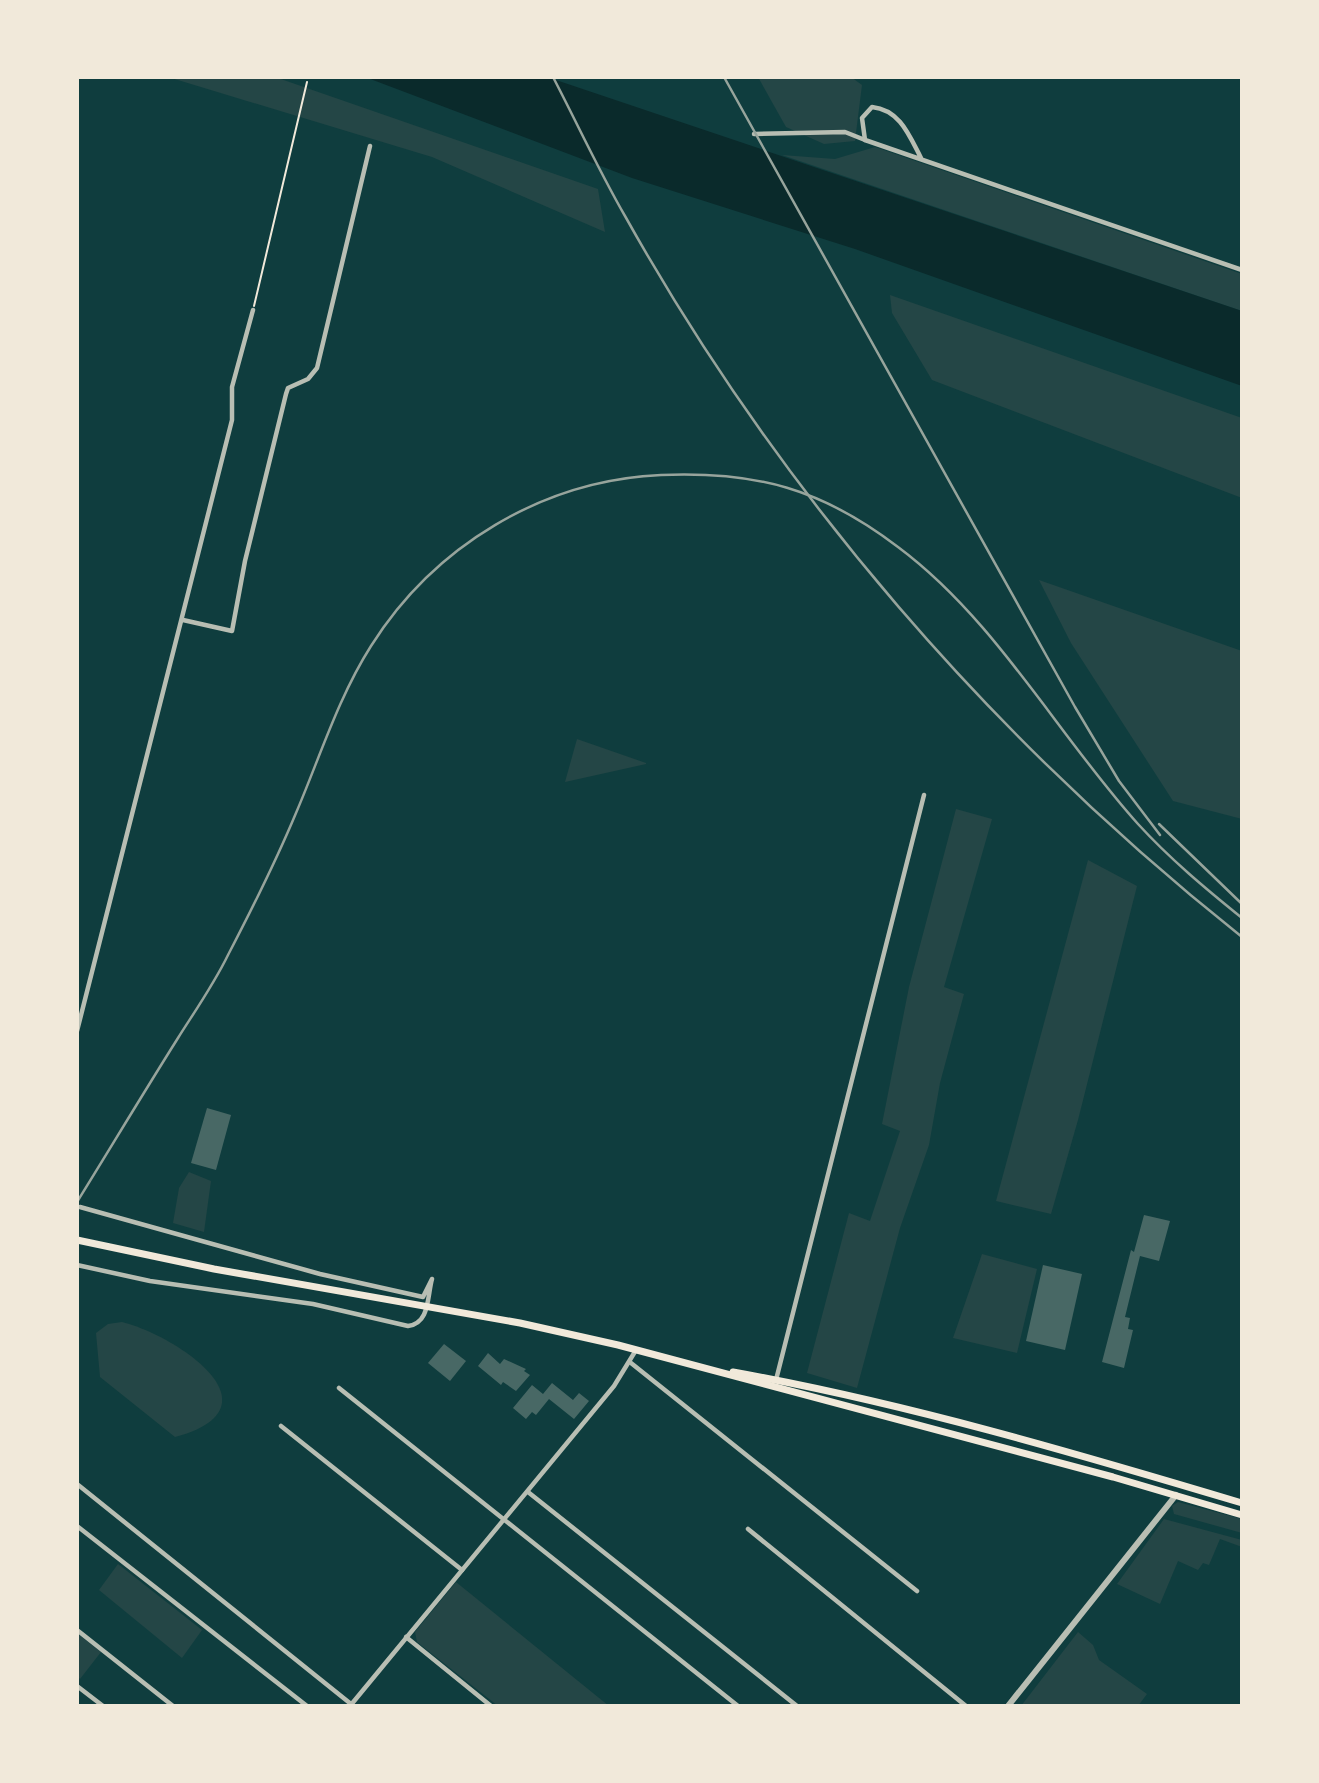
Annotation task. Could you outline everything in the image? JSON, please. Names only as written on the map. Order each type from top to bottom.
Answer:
[{"type":"main road","points":[[77,1240],[224,1270],[427,1306],[636,1350],[775,1383],[816,1388],[995,1433],[1242,1503]]},
{"type":"main road","points":[[775,1383],[814,1398],[1242,1515]]},
{"type":"main road","points":[[814,1398],[816,1388]]},
{"type":"street","points":[[865,139],[862,118],[872,107],[887,109],[897,117],[921,158]]},
{"type":"street","points":[[754,134],[845,132],[1242,270]]},
{"type":"street","points":[[183,620],[232,631],[245,561],[286,394],[288,388],[308,379],[317,368],[370,146]]},
{"type":"street","points":[[77,1031],[232,420],[232,387],[253,310]]},
{"type":"street","points":[[775,1383],[924,795]]},
{"type":"street","points":[[77,1265],[150,1281],[313,1304],[404,1326],[421,1321],[432,1279],[423,1297],[320,1274],[80,1207]]},
{"type":"street","points":[[77,1485],[351,1705],[528,1492],[631,1363],[636,1350]]},
{"type":"street","points":[[631,1363],[916,1591]]},
{"type":"street","points":[[339,1388],[738,1706]]},
{"type":"street","points":[[281,1426],[462,1570]]},
{"type":"street","points":[[528,1492],[797,1706]]},
{"type":"street","points":[[1007,1706],[1176,1495]]},
{"type":"street","points":[[77,1525],[307,1706]]},
{"type":"street","points":[[748,1529],[966,1706]]},
{"type":"street","points":[[77,1630],[173,1706]]},
{"type":"street","points":[[406,1637],[491,1706]]},
{"type":"street","points":[[77,1686],[103,1706]]},
{"type":"path","points":[[253,310],[307,82]]},
{"type":"shaded area","points":[[168,77],[275,77],[598,189],[605,232],[432,157]]},
{"type":"shaded area","points":[[365,77],[547,77],[1242,311],[1242,386],[855,249],[632,178]]},
{"type":"shaded area","points":[[758,77],[851,77],[862,85],[855,141],[824,144],[786,127]]},
{"type":"shaded area","points":[[875,147],[1242,274],[1242,311],[782,155],[835,159]]},
{"type":"shaded area","points":[[890,295],[1242,418],[1242,498],[932,380],[892,313]]},
{"type":"shaded area","points":[[1039,580],[1242,651],[1242,819],[1173,801],[1071,643]]},
{"type":"shaded area","points":[[577,739],[646,763],[646,764],[565,782]]},
{"type":"shaded area","points":[[956,809],[992,819],[944,987],[964,994],[940,1083],[929,1145],[900,1228],[857,1388],[807,1373],[849,1213],[870,1221],[900,1131],[882,1124],[909,987]]},
{"type":"shaded area","points":[[1088,860],[1137,886],[1078,1120],[1051,1214],[996,1201]]},
{"type":"shaded area","points":[[189,1172],[211,1181],[204,1232],[173,1223],[179,1188]]},
{"type":"shaded area","points":[[982,1254],[1037,1269],[1017,1353],[953,1338]]},
{"type":"shaded area","points":[[122,1322],[168,1341],[210,1373],[221,1391],[221,1408],[206,1424],[175,1437],[100,1377],[96,1333],[108,1324]]},
{"type":"shaded area","points":[[1178,1502],[1242,1519],[1242,1533],[1174,1514],[1172,1506]]},
{"type":"shaded area","points":[[1164,1519],[1242,1540],[1242,1547],[1220,1539],[1209,1565],[1203,1563],[1198,1570],[1178,1561],[1160,1604],[1117,1584]]},
{"type":"shaded area","points":[[118,1564],[202,1630],[182,1658],[99,1590]]},
{"type":"shaded area","points":[[456,1582],[609,1706],[498,1706],[417,1642],[415,1632]]},
{"type":"shaded area","points":[[1078,1632],[1093,1645],[1099,1660],[1147,1694],[1138,1706],[1021,1706]]},
{"type":"shaded area","points":[[77,1633],[101,1652],[80,1679],[77,1676]]},
{"type":"building","points":[[207,1108],[231,1115],[216,1170],[191,1163]]},
{"type":"building","points":[[1144,1215],[1170,1221],[1159,1261],[1140,1256],[1125,1317],[1130,1318],[1128,1329],[1133,1330],[1124,1368],[1102,1362],[1131,1250],[1134,1252]]},
{"type":"building","points":[[1043,1265],[1082,1274],[1065,1350],[1026,1341]]},
{"type":"building","points":[[444,1344],[466,1361],[450,1381],[428,1363]]},
{"type":"building","points":[[488,1353],[500,1364],[504,1359],[526,1369],[524,1371],[530,1375],[516,1391],[503,1382],[501,1385],[478,1366]]},
{"type":"building","points":[[552,1383],[573,1400],[579,1393],[589,1401],[574,1419],[549,1399],[536,1415],[532,1412],[526,1419],[513,1408],[532,1385],[543,1394]]},
{"type":"railway","points":[[553,77],[615,199],[686,319],[752,419],[823,515],[899,607],[978,695],[1062,780],[1150,861],[1242,937]]},
{"type":"railway","points":[[724,77],[1075,707],[1119,781],[1160,835]]},
{"type":"railway","points":[[77,1202],[223,966],[280,849],[349,686],[371,646],[397,610],[426,578],[459,549],[495,525],[534,505],[575,490],[617,480],[661,475],[728,476],[787,488],[815,498],[870,527],[933,576],[965,608],[996,643],[1138,824],[1188,873],[1242,918]]},
{"type":"railway","points":[[1159,824],[1242,904]]}]
